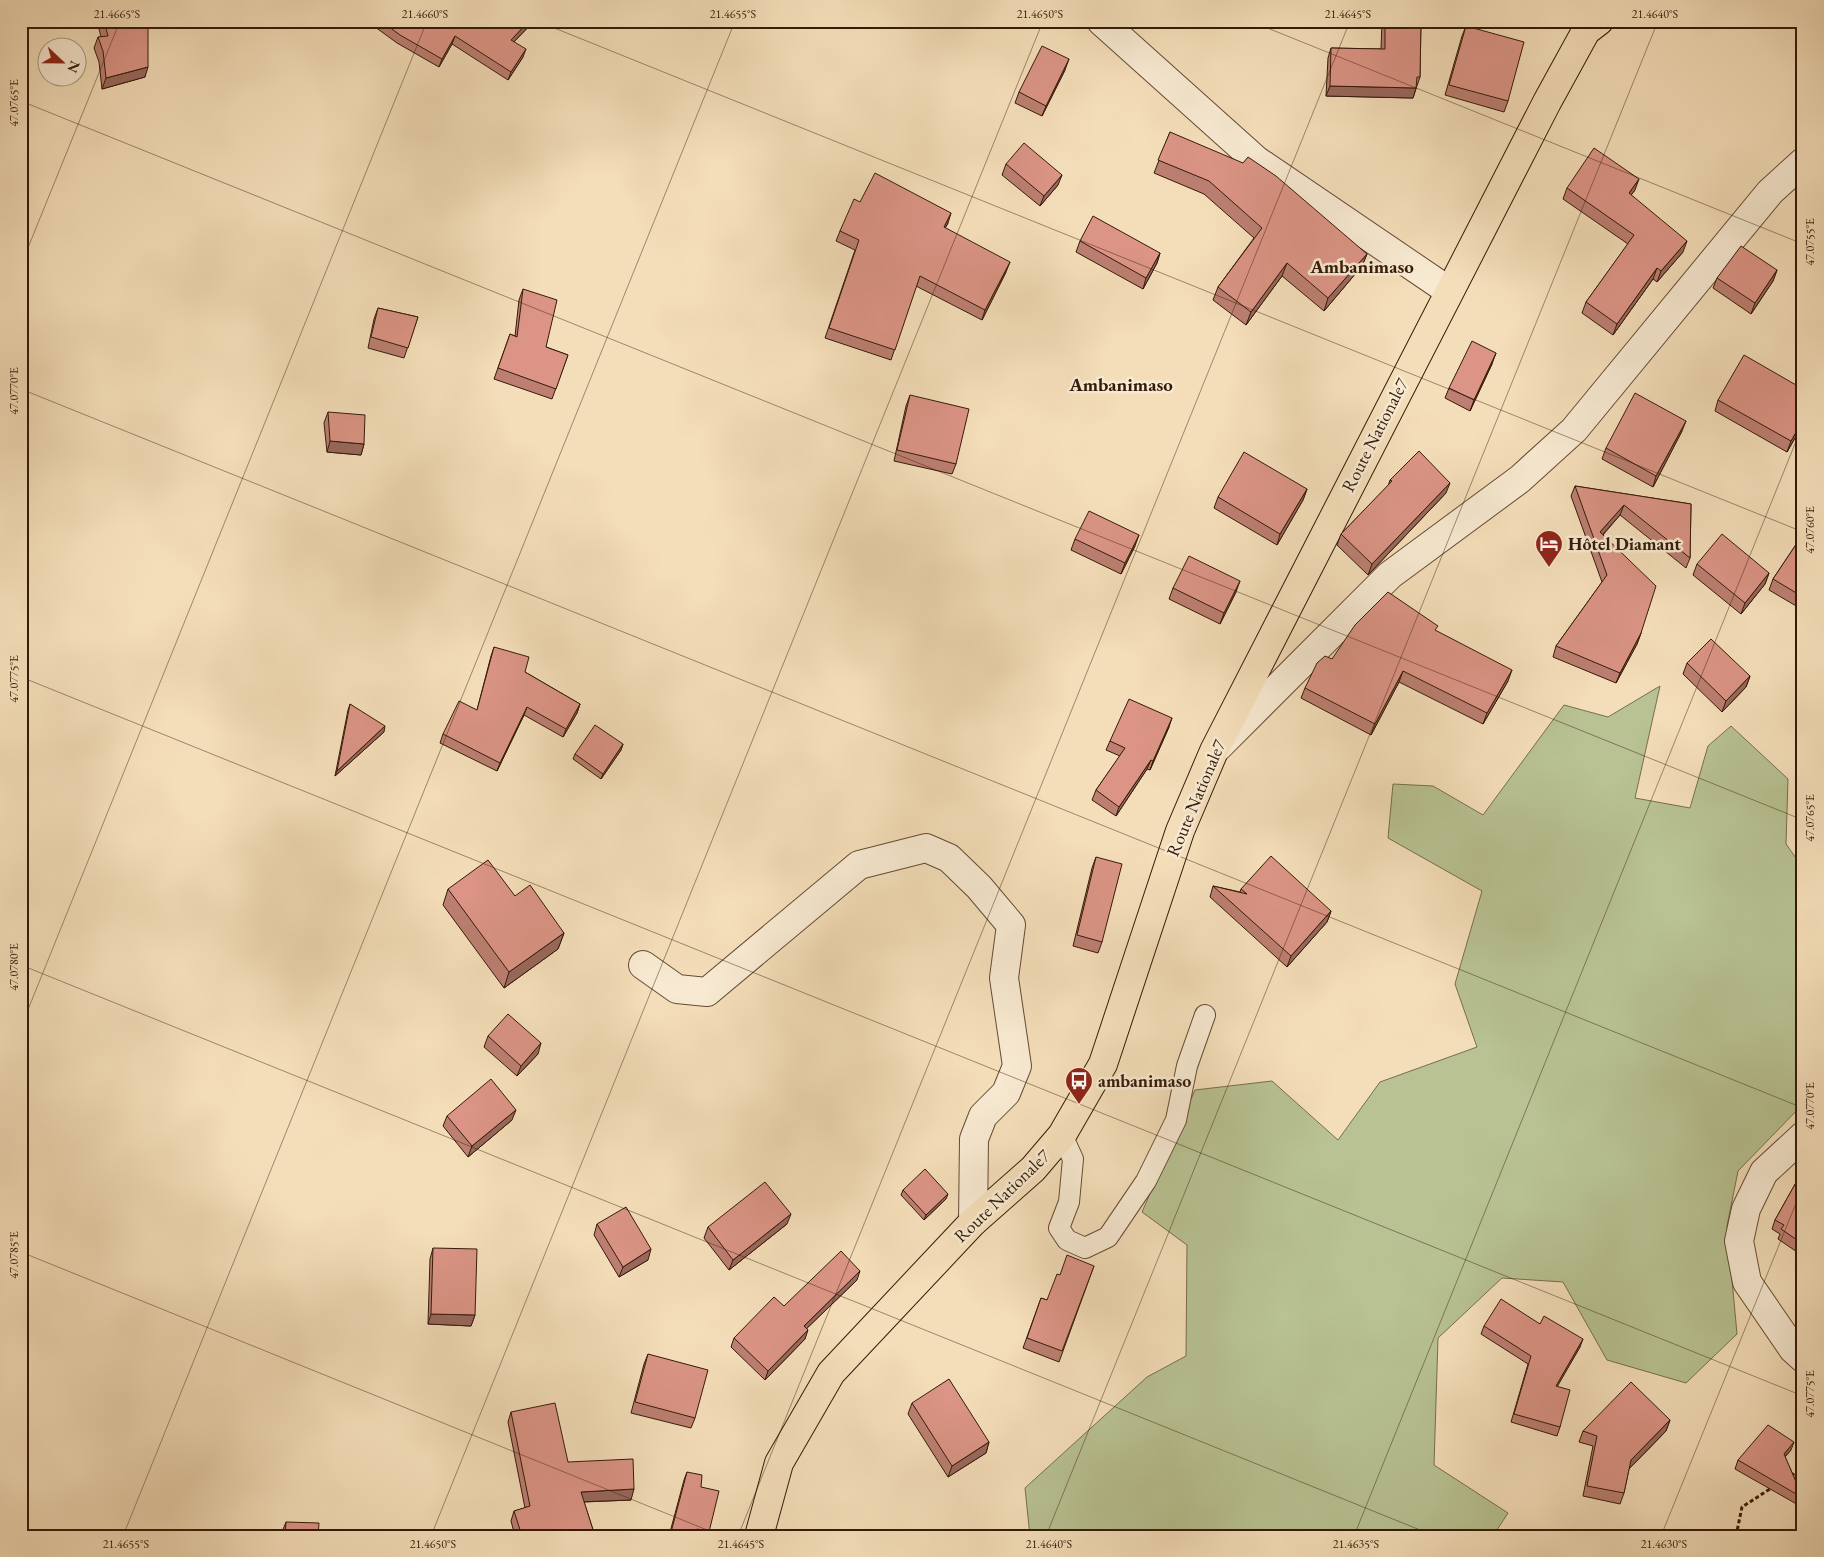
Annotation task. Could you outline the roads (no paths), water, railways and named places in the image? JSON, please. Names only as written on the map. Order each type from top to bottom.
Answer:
[{"type":"main road","name":"Route Nationale7","points":[[759,1536],[779,1463],[830,1373],[974,1222],[1033,1169],[1062,1135],[1102,1064],[1180,831],[1214,751],[1560,78],[1586,32],[1598,21]]},
{"type":"street","points":[[1101,21],[1256,160],[1449,291]]},
{"type":"street","points":[[1214,751],[1390,576],[1520,479],[1574,430],[1770,192],[1803,162]]},
{"type":"street","points":[[643,965],[676,988],[707,992],[859,865],[926,848],[950,858],[979,886],[1011,926],[1004,978],[1017,1066],[1006,1093],[983,1116],[974,1139],[974,1222]]},
{"type":"street","points":[[1803,1136],[1764,1172],[1746,1208],[1739,1241],[1747,1282],[1793,1349],[1803,1358]]},
{"type":"lane","points":[[1062,1135],[1072,1160],[1069,1202],[1059,1228],[1067,1240],[1085,1248],[1108,1236],[1146,1181],[1176,1120],[1187,1066],[1205,1015]]},
{"type":"place","name":"Hôtel Diamant","points":[[1549,568]]},
{"type":"place","name":"ambanimaso","points":[[1079,1105]]},
{"type":"district","name":"Ambanimaso","points":[[1362,266]]},
{"type":"district","name":"Ambanimaso","points":[[1121,384]]}]
